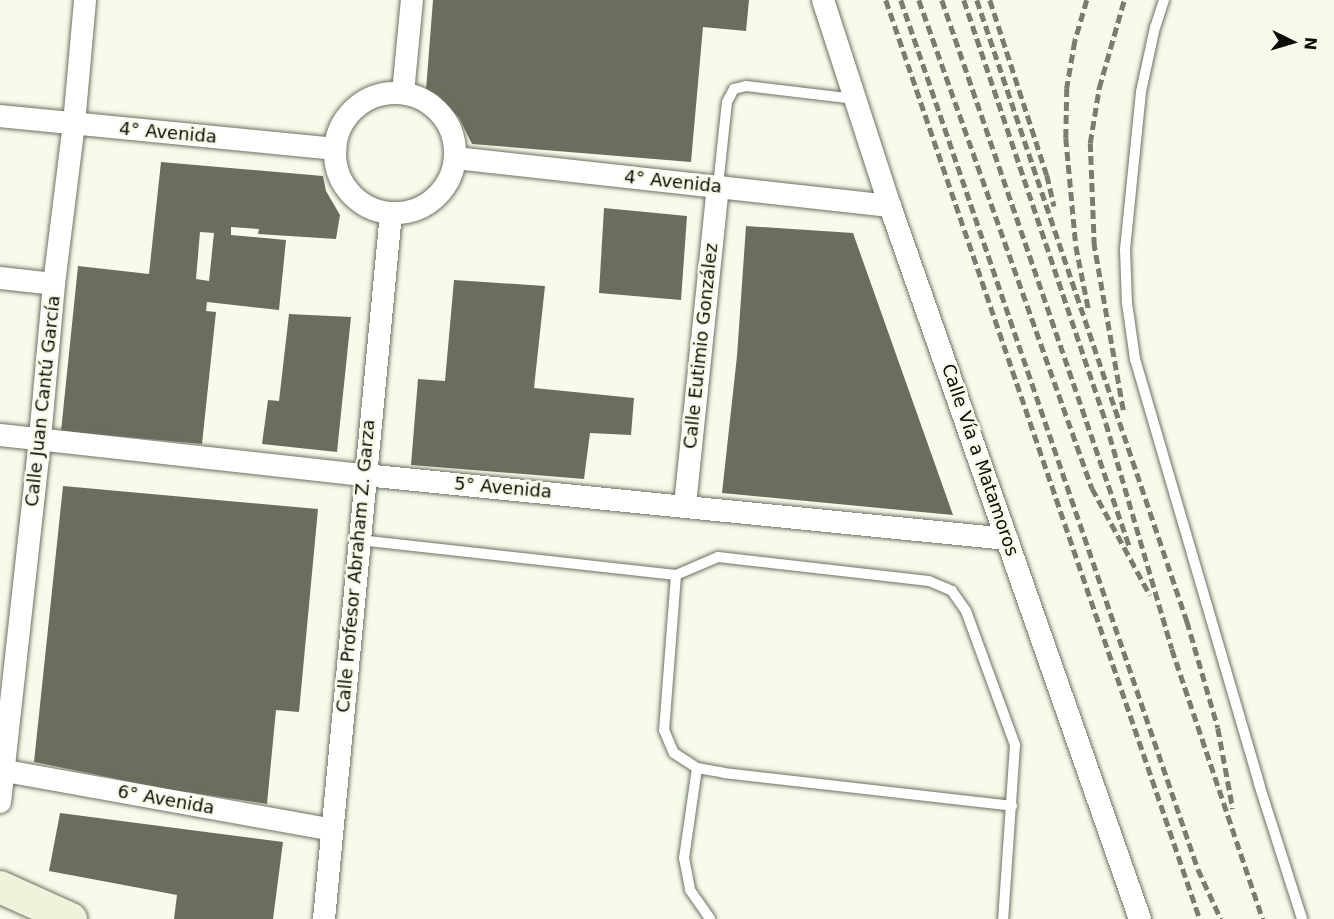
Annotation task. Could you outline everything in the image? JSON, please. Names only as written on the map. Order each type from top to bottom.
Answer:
[{"type":"street","name":"Calle Juan Cantú García","points":[[0,802],[40,438],[54,284],[74,124],[85,0]]},
{"type":"street","points":[[403,93],[412,0]]},
{"type":"street","name":"Calle Vía a Matamoros","points":[[823,0],[890,206],[1140,919]]},
{"type":"street","points":[[403,93],[424,100],[441,113],[452,132],[455,158],[452,173],[442,190],[428,204],[410,211],[391,213],[372,209],[357,199],[344,185],[337,167],[335,149],[340,130],[350,113],[365,101],[384,94],[403,93]]},
{"type":"street","name":"4° Avenida","points":[[0,116],[335,149]]},
{"type":"street","name":"4° Avenida","points":[[455,158],[890,206]]},
{"type":"street","name":"Calle Eutimio González","points":[[685,505],[718,186]]},
{"type":"street","name":"Calle Profesor Abraham Z. Garza","points":[[324,919],[364,475],[391,213]]},
{"type":"street","points":[[0,278],[54,284]]},
{"type":"street","name":"5° Avenida","points":[[0,435],[364,475],[685,505],[1007,539]]},
{"type":"street","name":"6° Avenida","points":[[2,771],[332,830]]},
{"type":"street","points":[[0,887],[71,919]]},
{"type":"lane","points":[[1164,0],[1155,27],[1141,92],[1126,237],[1127,303],[1135,359],[1256,772],[1302,919]]},
{"type":"lane","points":[[718,186],[727,102],[734,89],[746,86],[856,99]]},
{"type":"lane","points":[[359,540],[676,575],[718,557],[929,580],[952,591],[966,611],[1016,745],[1003,919]]},
{"type":"lane","points":[[676,575],[664,730],[674,753],[696,768],[1012,806]]},
{"type":"lane","points":[[696,768],[684,858],[690,890],[710,919]]},
{"type":"building","points":[[433,0],[749,0],[746,31],[703,27],[691,162],[472,144],[459,118],[437,95],[426,90]]},
{"type":"building","points":[[161,162],[323,176],[326,191],[340,215],[336,239],[258,234],[259,229],[231,227],[231,235],[286,240],[279,310],[207,302],[206,311],[216,312],[202,444],[61,431],[78,266],[149,274]],"holes":[[[200,232],[214,233],[209,281],[196,279]]]},
{"type":"building","points":[[604,208],[687,216],[681,300],[599,293]]},
{"type":"building","points":[[746,226],[853,233],[953,515],[722,493],[737,356]]},
{"type":"building","points":[[454,280],[545,286],[534,388],[634,398],[631,435],[590,433],[584,479],[411,465],[418,379],[445,381]]},
{"type":"building","points":[[289,314],[351,317],[337,452],[262,444],[268,400],[279,401]]},
{"type":"building","points":[[63,486],[318,509],[299,712],[276,710],[267,804],[166,789],[34,762]]},
{"type":"building","points":[[60,813],[283,842],[273,919],[174,919],[177,895],[49,871]]},
{"type":"railway","points":[[886,0],[1200,919]]},
{"type":"railway","points":[[901,0],[1198,869],[1221,919]]},
{"type":"railway","points":[[919,0],[1092,488],[1150,595]]},
{"type":"railway","points":[[942,0],[1130,548]]},
{"type":"railway","points":[[964,0],[1106,423],[1172,649],[1263,919]]},
{"type":"railway","points":[[977,0],[1187,621],[1218,728],[1233,809]]},
{"type":"railway","points":[[990,0],[1047,175],[1054,206]]},
{"type":"railway","points":[[1087,0],[1075,41],[1067,88],[1066,138],[1076,246],[1089,311]]},
{"type":"railway","points":[[1123,410],[1094,246],[1090,143],[1099,88],[1124,0]]}]
